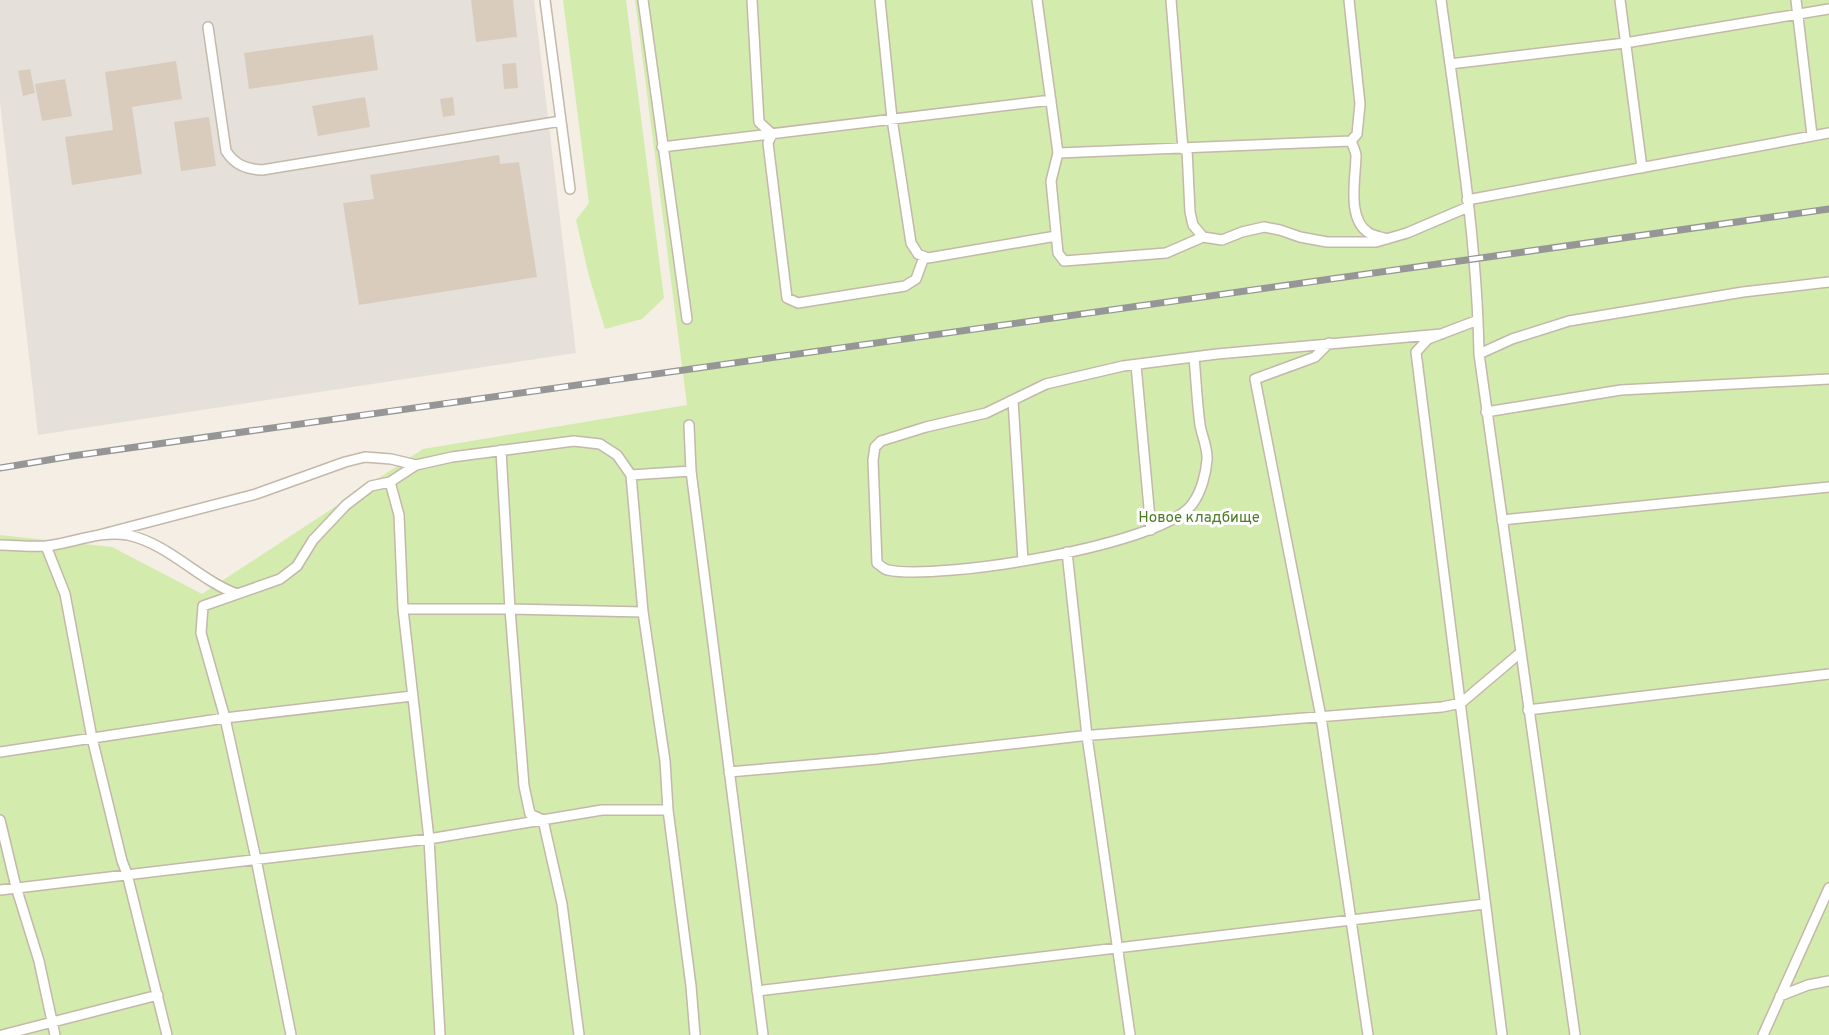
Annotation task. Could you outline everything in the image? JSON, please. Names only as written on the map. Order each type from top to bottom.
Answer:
[{"type":"lane","points":[[545,0],[570,189]]},
{"type":"lane","points":[[643,0],[687,319]]},
{"type":"lane","points":[[752,0],[759,122],[772,134]]},
{"type":"lane","points":[[880,0],[892,119],[911,243],[918,254],[928,258],[959,254],[1056,236]]},
{"type":"lane","points":[[1037,0],[1058,153],[1051,181],[1056,236],[1058,253],[1064,261],[1166,253],[1203,237],[1222,240],[1264,227],[1327,242],[1376,242],[1407,233],[1468,203],[1829,132]]},
{"type":"lane","points":[[1171,0],[1190,212],[1193,225],[1203,237]]},
{"type":"lane","points":[[1058,153],[1351,141],[1357,134],[1360,104],[1349,0]]},
{"type":"lane","points":[[1442,0],[1468,203],[1479,354],[1486,412],[1575,1035]]},
{"type":"lane","points":[[1620,0],[1642,168]]},
{"type":"lane","points":[[1796,0],[1812,135]]},
{"type":"lane","points":[[1450,64],[1625,44],[1829,9]]},
{"type":"lane","points":[[208,27],[226,151],[234,162],[249,169],[262,170],[561,121]]},
{"type":"lane","points":[[662,147],[1051,100]]},
{"type":"lane","points":[[772,134],[768,143],[788,298],[798,303],[905,286],[916,279],[924,256]]},
{"type":"lane","points":[[1351,141],[1356,152],[1353,184],[1360,225],[1369,233],[1388,238]]},
{"type":"lane","points":[[1479,354],[1512,339],[1569,321],[1743,292],[1829,282]]},
{"type":"lane","points":[[1478,320],[1428,339],[1416,352],[1502,1035]]},
{"type":"lane","points":[[1194,357],[1200,423],[1207,458],[1202,482],[1193,504],[1172,521],[1104,545],[1004,564],[909,573],[885,570],[877,563],[873,460],[876,447],[881,441],[986,413],[1046,384],[1136,365],[1194,357],[1329,343],[1442,334]]},
{"type":"lane","points":[[1329,343],[1315,357],[1255,379],[1321,717],[1368,1035]]},
{"type":"lane","points":[[1136,365],[1151,530]]},
{"type":"lane","points":[[1486,412],[1620,390],[1829,379]]},
{"type":"lane","points":[[1013,400],[1023,561]]},
{"type":"lane","points":[[689,425],[691,471],[763,1035]]},
{"type":"lane","points":[[291,1035],[225,718],[201,633],[203,606],[280,579],[297,566],[313,540],[346,504],[371,486],[390,482],[416,465],[452,457],[574,441],[600,444],[616,455],[631,475],[643,612],[665,760],[668,810],[691,986],[695,1035]]},
{"type":"lane","points":[[501,450],[510,609],[524,786],[530,814],[543,820]]},
{"type":"lane","points":[[0,545],[46,546],[99,535],[256,494],[365,457],[391,459],[416,465]]},
{"type":"lane","points":[[631,475],[691,471]]},
{"type":"lane","points":[[390,482],[399,515],[402,609],[429,839],[440,1035]]},
{"type":"lane","points":[[1502,520],[1829,487]]},
{"type":"lane","points":[[99,535],[126,535],[148,542],[237,594]]},
{"type":"lane","points":[[46,546],[65,594],[92,738],[167,1035]]},
{"type":"lane","points":[[1067,552],[1088,736],[1130,1035]]},
{"type":"lane","points":[[402,609],[643,612]]},
{"type":"lane","points":[[729,772],[878,759],[1088,736],[1442,707],[1461,703],[1520,653]]},
{"type":"lane","points":[[1528,710],[1829,674]]},
{"type":"lane","points":[[0,752],[225,718],[412,696]]},
{"type":"lane","points":[[0,890],[429,839],[602,810],[668,810]]},
{"type":"lane","points":[[0,819],[16,888],[39,961],[55,1035]]},
{"type":"lane","points":[[543,820],[562,904],[579,1035]]},
{"type":"lane","points":[[1763,1035],[1829,888]]},
{"type":"lane","points":[[757,991],[1485,904]]},
{"type":"lane","points":[[1780,996],[1808,985],[1829,981]]},
{"type":"lane","points":[[2,1035],[158,995]]},
{"type":"shaded area","points":[[0,0],[534,0],[576,353],[38,435],[0,102]]},
{"type":"green space","points":[[563,0],[626,0],[664,298],[642,319],[605,329],[589,276],[576,220],[589,203]]},
{"type":"green space","name":"Новое кладбище","points":[[635,0],[1829,0],[1829,1035],[0,1035],[0,535],[112,547],[202,594],[423,449],[687,405]]},
{"type":"building","points":[[471,0],[513,0],[517,37],[476,42]]},
{"type":"building","points":[[373,35],[378,70],[249,89],[244,53]]},
{"type":"building","points":[[176,61],[182,99],[132,107],[142,174],[72,185],[65,137],[113,130],[105,72]]},
{"type":"building","points":[[516,63],[518,88],[504,89],[502,64]]},
{"type":"building","points":[[30,69],[35,93],[23,96],[18,71]]},
{"type":"building","points":[[65,79],[72,116],[42,121],[35,84]]},
{"type":"building","points":[[365,97],[370,127],[318,136],[312,106]]},
{"type":"building","points":[[453,97],[455,115],[443,117],[440,99]]},
{"type":"building","points":[[209,117],[216,166],[181,171],[174,122]]},
{"type":"building","points":[[499,155],[500,164],[519,162],[537,277],[359,305],[343,203],[374,199],[370,175]]},
{"type":"railway","points":[[0,468],[1829,209]]}]
